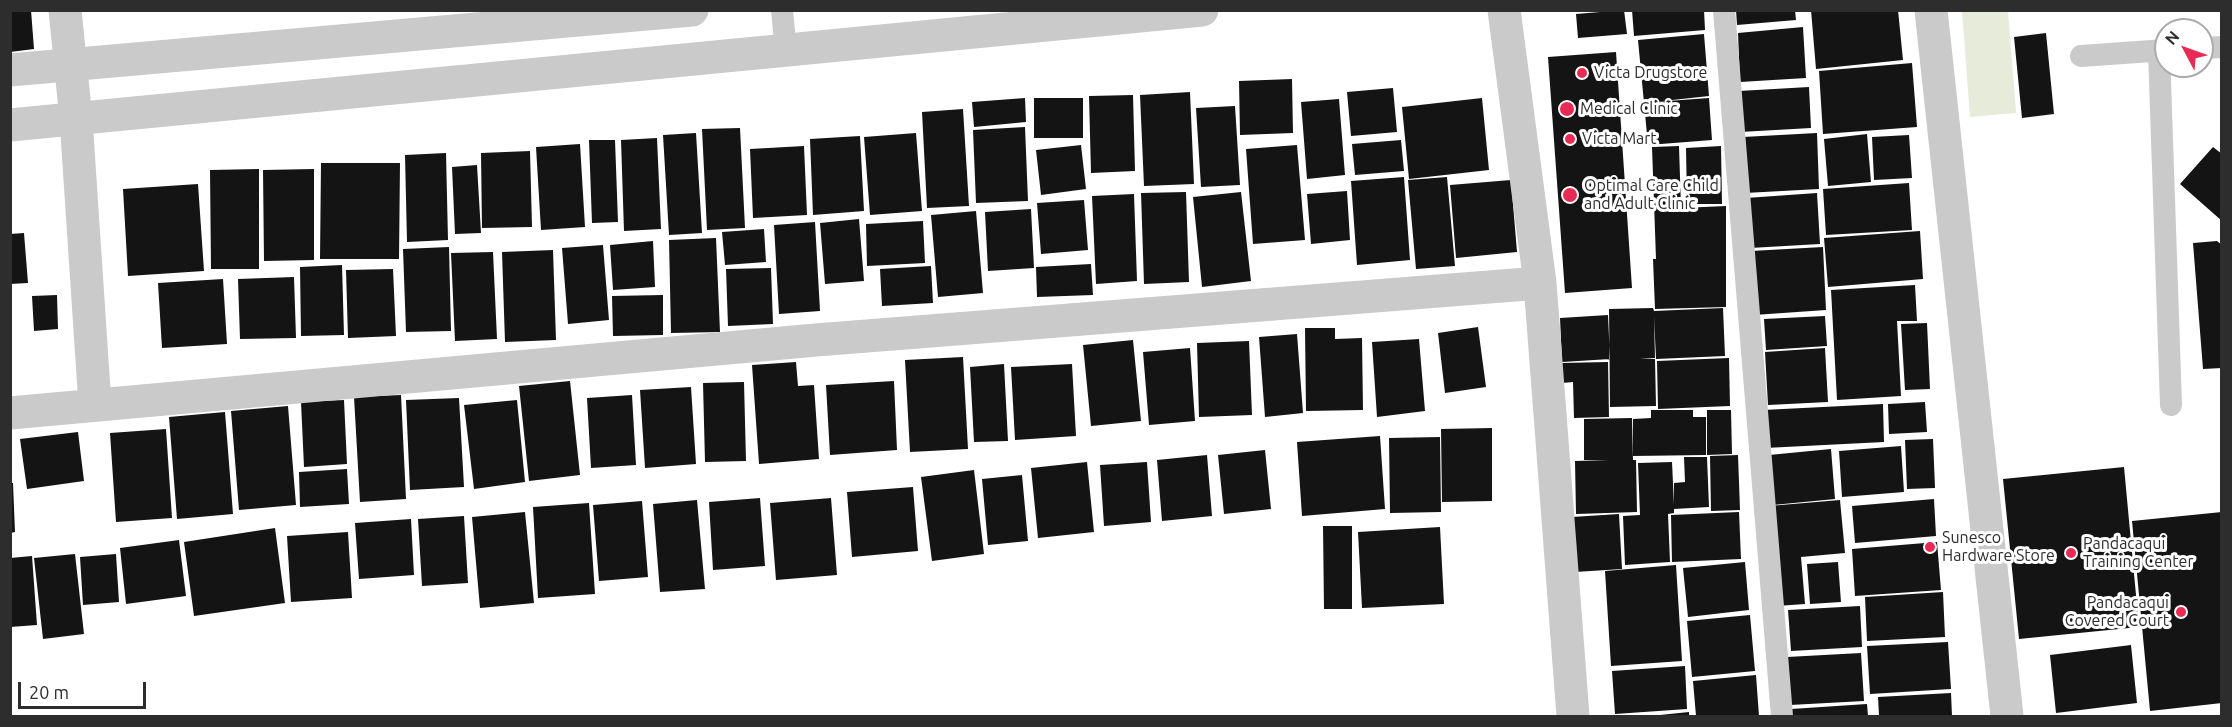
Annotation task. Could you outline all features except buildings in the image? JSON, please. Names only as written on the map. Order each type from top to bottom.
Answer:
[{"type":"street","points":[[65,10],[76,119],[95,405]]},
{"type":"street","points":[[10,70],[692,10]]},
{"type":"street","points":[[10,125],[1202,10]]},
{"type":"street","points":[[1504,10],[1540,283],[1573,717]]},
{"type":"street","points":[[1931,10],[2007,717]]},
{"type":"street","points":[[10,413],[816,340],[1540,283]]},
{"type":"lane","points":[[782,10],[786,51]]},
{"type":"lane","points":[[1724,10],[1782,717]]},
{"type":"lane","points":[[2081,56],[2154,51]]},
{"type":"lane","points":[[2163,78],[2171,405]]},
{"type":"green space","points":[[1962,11],[2008,11],[2016,113],[1970,117]]},
{"type":"place","name":"Victa Drugstore","points":[[1582,73]]},
{"type":"place","name":"Medical Clinic","points":[[1567,109]]},
{"type":"place","name":"Victa Mart","points":[[1570,139]]},
{"type":"place","name":"Optimal Care Child and Adult Clinic","points":[[1570,195]]},
{"type":"place","name":"Sunesco Hardware Store","points":[[1930,547]]},
{"type":"place","name":"Pandacaqui Training Center","points":[[2071,553]]},
{"type":"place","name":"Pandacaqui Covered Court","points":[[2181,612]]}]
